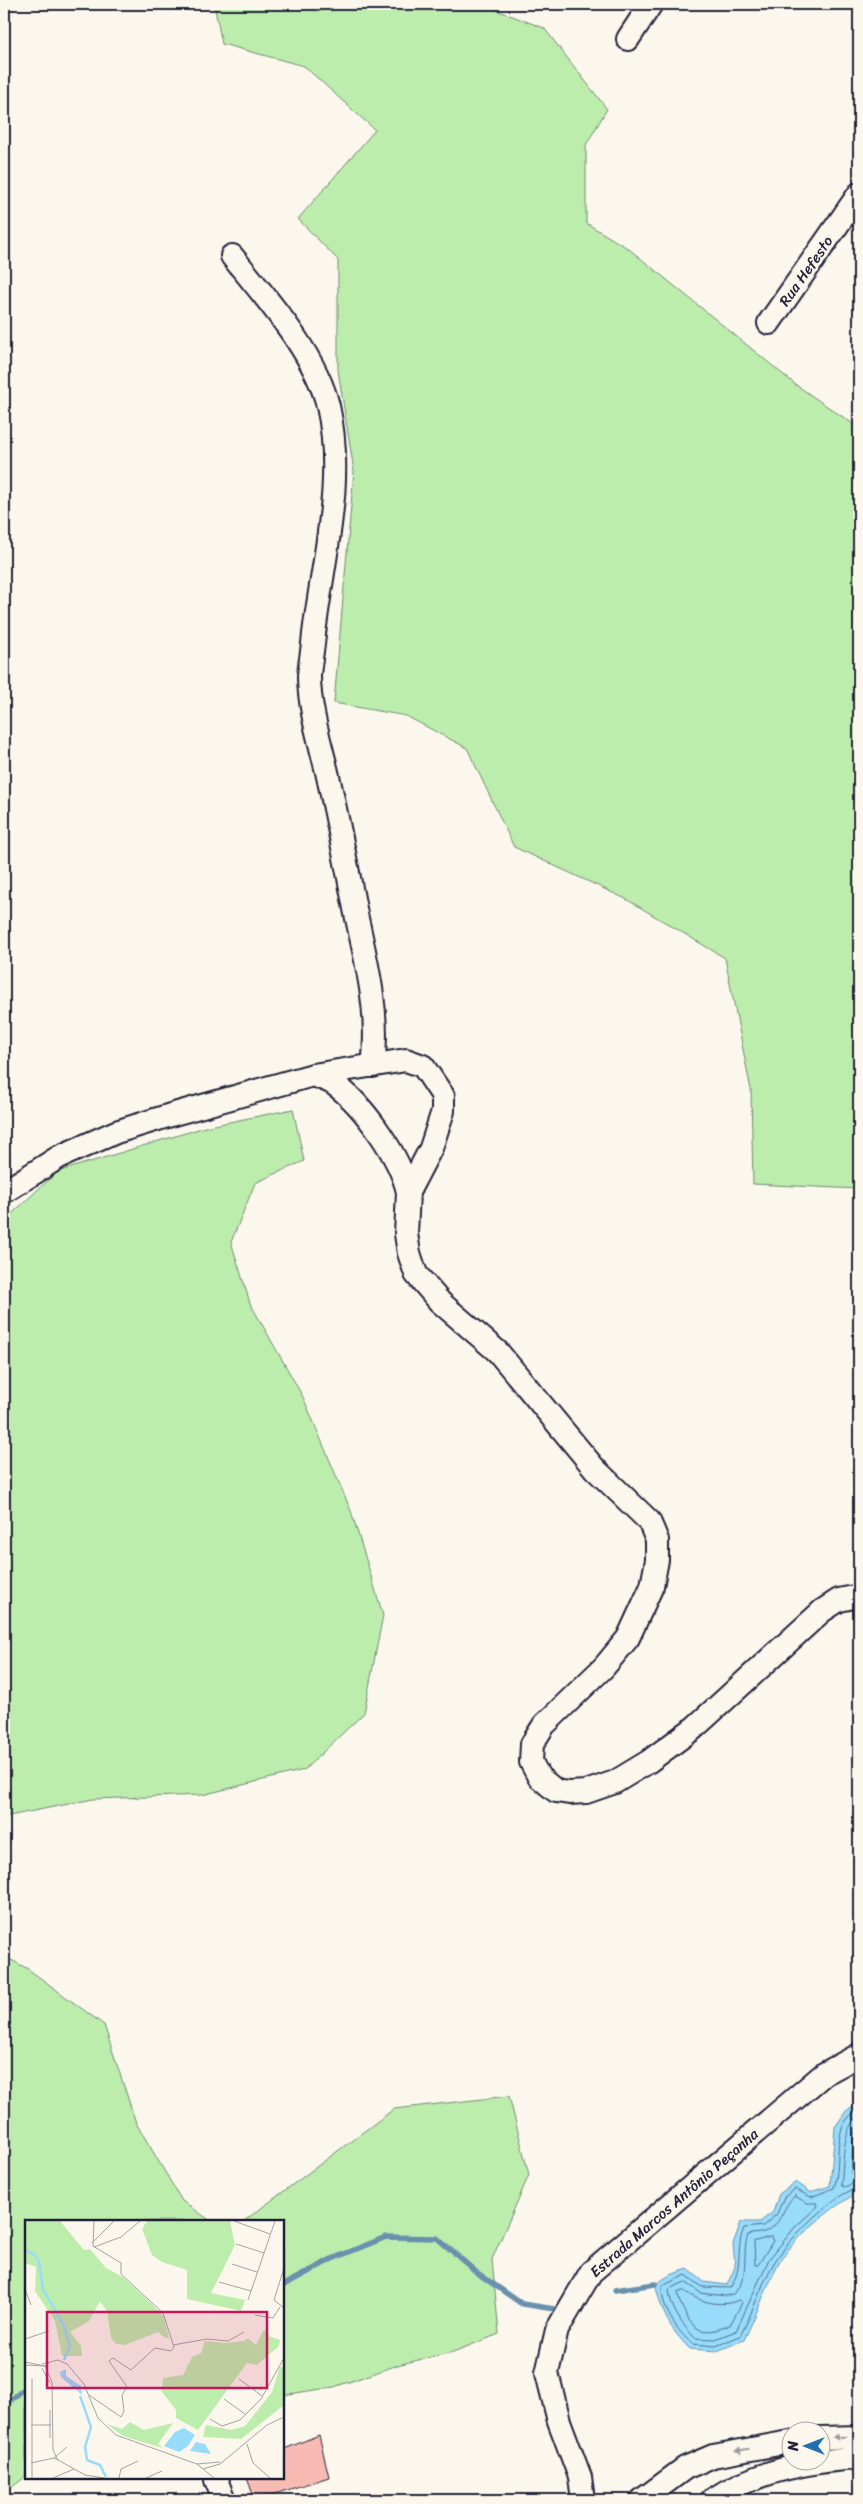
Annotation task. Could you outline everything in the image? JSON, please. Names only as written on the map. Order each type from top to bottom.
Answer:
[{"type":"street","points":[[628,39],[651,4]]},
{"type":"street","name":"Rua Hefesto","points":[[769,323],[859,194]]},
{"type":"street","points":[[232,256],[278,314],[314,371],[327,404],[334,443],[335,478],[332,510],[318,598],[309,677],[316,724],[342,837],[374,1004],[376,1047],[374,1066]]},
{"type":"street","points":[[4,1192],[59,1157],[116,1132],[313,1075],[406,1060],[423,1066],[443,1096],[444,1112],[431,1148],[408,1192]]},
{"type":"street","points":[[313,1075],[334,1084],[371,1123],[398,1160],[408,1192],[406,1234],[409,1253],[416,1274],[440,1302],[498,1352],[595,1469],[648,1521],[657,1540],[657,1560],[652,1586],[628,1638],[604,1667],[544,1725],[532,1744],[531,1762],[539,1777],[556,1791],[569,1793],[586,1792],[615,1782],[648,1762],[694,1728],[822,1611],[839,1600],[859,1596]]},
{"type":"street","name":"Estrada Marcos Antônio Peçanha","points":[[583,2500],[580,2477],[559,2420],[547,2373],[557,2330],[591,2272],[824,2074],[859,2055]]},
{"type":"street","points":[[830,2437],[859,2436]]},
{"type":"street","points":[[642,2500],[685,2468],[713,2456],[780,2444]]},
{"type":"street","points":[[712,2500],[740,2483],[768,2474],[828,2461],[859,2458]]},
{"type":"street","name":"Estrada Marcos Antônio Peçanha","points":[[580,2477],[598,2500]]},
{"type":"green space","points":[[214,4],[490,4],[496,10],[544,28],[607,109],[586,145],[586,223],[629,249],[796,385],[859,428],[859,1189],[753,1184],[751,1090],[725,958],[626,899],[514,847],[467,748],[406,716],[334,703],[354,471],[338,370],[338,260],[298,219],[375,130],[304,66],[222,44]]},
{"type":"green space","points":[[293,1109],[304,1161],[255,1183],[231,1242],[250,1303],[303,1397],[351,1511],[383,1615],[364,1713],[304,1770],[202,1795],[93,1799],[4,1817],[4,1221],[57,1172],[205,1127]]},
{"type":"green space","points":[[4,1956],[28,1969],[104,2025],[136,2123],[182,2201],[210,2220],[25,2220],[25,2477],[4,2494]]},
{"type":"green space","points":[[509,2096],[529,2175],[492,2259],[499,2334],[453,2352],[401,2364],[334,2387],[284,2395],[284,2220],[245,2220],[394,2109]]},
{"type":"water","points":[[859,2104],[859,2192],[825,2214],[783,2256],[744,2340],[717,2351],[690,2349],[676,2334],[667,2320],[655,2284],[670,2275],[688,2269],[704,2282],[727,2285],[735,2267],[733,2244],[741,2222],[760,2222],[773,2212],[779,2194],[796,2182],[810,2192],[830,2186],[835,2127],[846,2111]]},
{"type":"building","points":[[319,2435],[329,2477],[255,2500],[247,2479],[284,2479],[284,2449]]},
{"type":"waterway","points":[[284,2285],[332,2259],[386,2237],[437,2238],[476,2272],[522,2304],[561,2310]]},
{"type":"waterway","points":[[615,2290],[655,2284]]},
{"type":"waterway","points":[[4,2406],[25,2388]]}]
